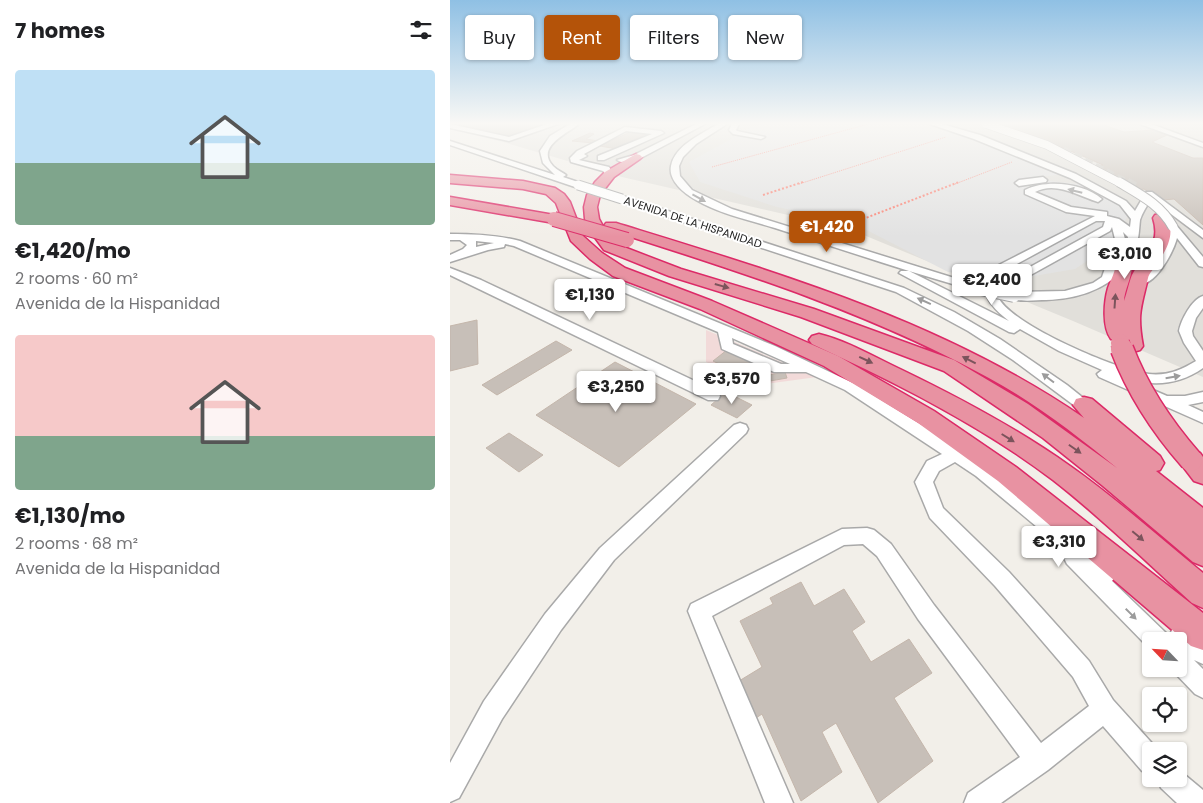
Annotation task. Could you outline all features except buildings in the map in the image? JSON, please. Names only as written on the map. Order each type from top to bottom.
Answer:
[{"type":"highway","points":[[629,161],[610,174],[595,193],[591,203],[590,214],[593,225],[611,248],[618,272],[715,309],[831,361],[926,416],[1008,474],[1203,634]]},
{"type":"highway","points":[[450,174],[550,191],[563,202],[576,238],[611,248],[664,270],[830,320],[947,365],[1008,401],[1094,462],[1203,554]]},
{"type":"highway","points":[[450,181],[533,188]]},
{"type":"highway","points":[[450,181],[500,183]]},
{"type":"highway","points":[[450,194],[611,226],[826,295],[916,333],[1012,383],[1072,422],[1145,475],[1203,524]]},
{"type":"highway","points":[[450,201],[553,215],[611,248],[658,280],[707,296],[810,336],[862,358],[936,395],[1040,458],[1086,492],[1203,593]]},
{"type":"highway","points":[[1160,218],[1164,226],[1161,245],[1140,276],[1140,282],[1130,308],[1127,364],[1148,406],[1165,432],[1197,467]]},
{"type":"highway","points":[[1124,261],[1125,266],[1116,291],[1114,309],[1127,344]]},
{"type":"highway","points":[[1084,405],[1203,508]]},
{"type":"street","name":"AVENIDA DE LA HISPANIDAD","points":[[504,161],[900,290],[961,320],[1012,352],[1084,405]]},
{"type":"street","points":[[546,161],[551,170],[569,179],[574,184]]},
{"type":"street","points":[[680,161],[675,170],[679,181],[697,197],[729,211],[976,288],[1014,296],[1068,295],[1088,290],[1106,280],[1124,261],[1148,194],[1176,212],[1203,234]]},
{"type":"street","points":[[1038,161],[1047,165]]},
{"type":"street","points":[[1039,161],[1110,195],[1129,209],[1135,228]]},
{"type":"street","points":[[1072,161],[1126,189],[1149,205],[1160,218],[1173,227]]},
{"type":"street","points":[[1081,161],[1154,203],[1203,264]]},
{"type":"street","points":[[579,162],[606,169],[610,174]]},
{"type":"street","points":[[1019,183],[1048,179],[1074,180],[1086,183]]},
{"type":"street","points":[[1113,215],[1069,210],[1028,192],[1034,187],[1052,186],[1085,193],[1113,215],[1135,228]]},
{"type":"street","points":[[1093,220],[1129,209]]},
{"type":"street","points":[[1106,280],[1120,239],[1113,215]]},
{"type":"street","points":[[994,275],[1022,275],[1107,229],[1113,215]]},
{"type":"street","points":[[1135,228],[1112,219],[1100,217],[1093,220],[995,271],[992,297],[999,309],[1015,322],[1060,346],[1116,370],[1147,379],[1169,379],[1185,375],[1203,361],[1191,346],[1185,334],[1187,319],[1203,300]]},
{"type":"street","points":[[1140,282],[1147,278],[1166,254],[1173,238],[1173,227]]},
{"type":"street","points":[[450,230],[460,238],[471,241],[472,245],[454,257],[451,263],[453,272],[712,396]]},
{"type":"street","points":[[460,238],[498,239],[530,248],[724,330],[727,346],[779,369],[808,367],[850,387],[957,454],[982,472],[1203,653]]},
{"type":"street","points":[[454,257],[486,247],[502,245],[530,248]]},
{"type":"street","points":[[846,248],[886,264],[938,289],[1055,351],[1203,418]]},
{"type":"street","points":[[1163,399],[1185,401],[1203,397]]},
{"type":"street","points":[[450,790],[493,710],[553,622],[607,554],[740,429]]},
{"type":"street","points":[[957,454],[933,466],[924,482],[936,513],[1002,580],[1081,669],[1104,709],[1142,752]]},
{"type":"street","points":[[982,472],[1149,632]]},
{"type":"street","points":[[779,803],[699,610],[842,537],[867,536],[884,550],[926,612],[1039,761]]},
{"type":"street","points":[[1188,671],[1203,686]]},
{"type":"street","points":[[978,803],[1074,736],[1104,709]]},
{"type":"street","points":[[1179,787],[1197,803]]},
{"type":"path","points":[[712,167],[732,161]]},
{"type":"path","points":[[763,195],[869,161]]},
{"type":"path","points":[[862,218],[1012,161]]},
{"type":"shaded area","points":[[569,161],[1203,161],[1203,377],[1073,321],[849,229],[622,177]]},
{"type":"shaded area","points":[[1032,161],[1064,174],[1027,179],[1034,183],[1050,181],[1079,184],[1093,189],[1130,211],[1116,238],[1099,253],[1075,269],[1022,278],[993,278],[948,272],[853,223],[777,207],[700,182],[689,162]]},
{"type":"shaded area","points":[[706,330],[817,377],[758,385],[706,362]]},
{"type":"tunnel","points":[[1085,161],[1129,184]]},
{"type":"tunnel","points":[[1127,182],[1136,187]]}]
